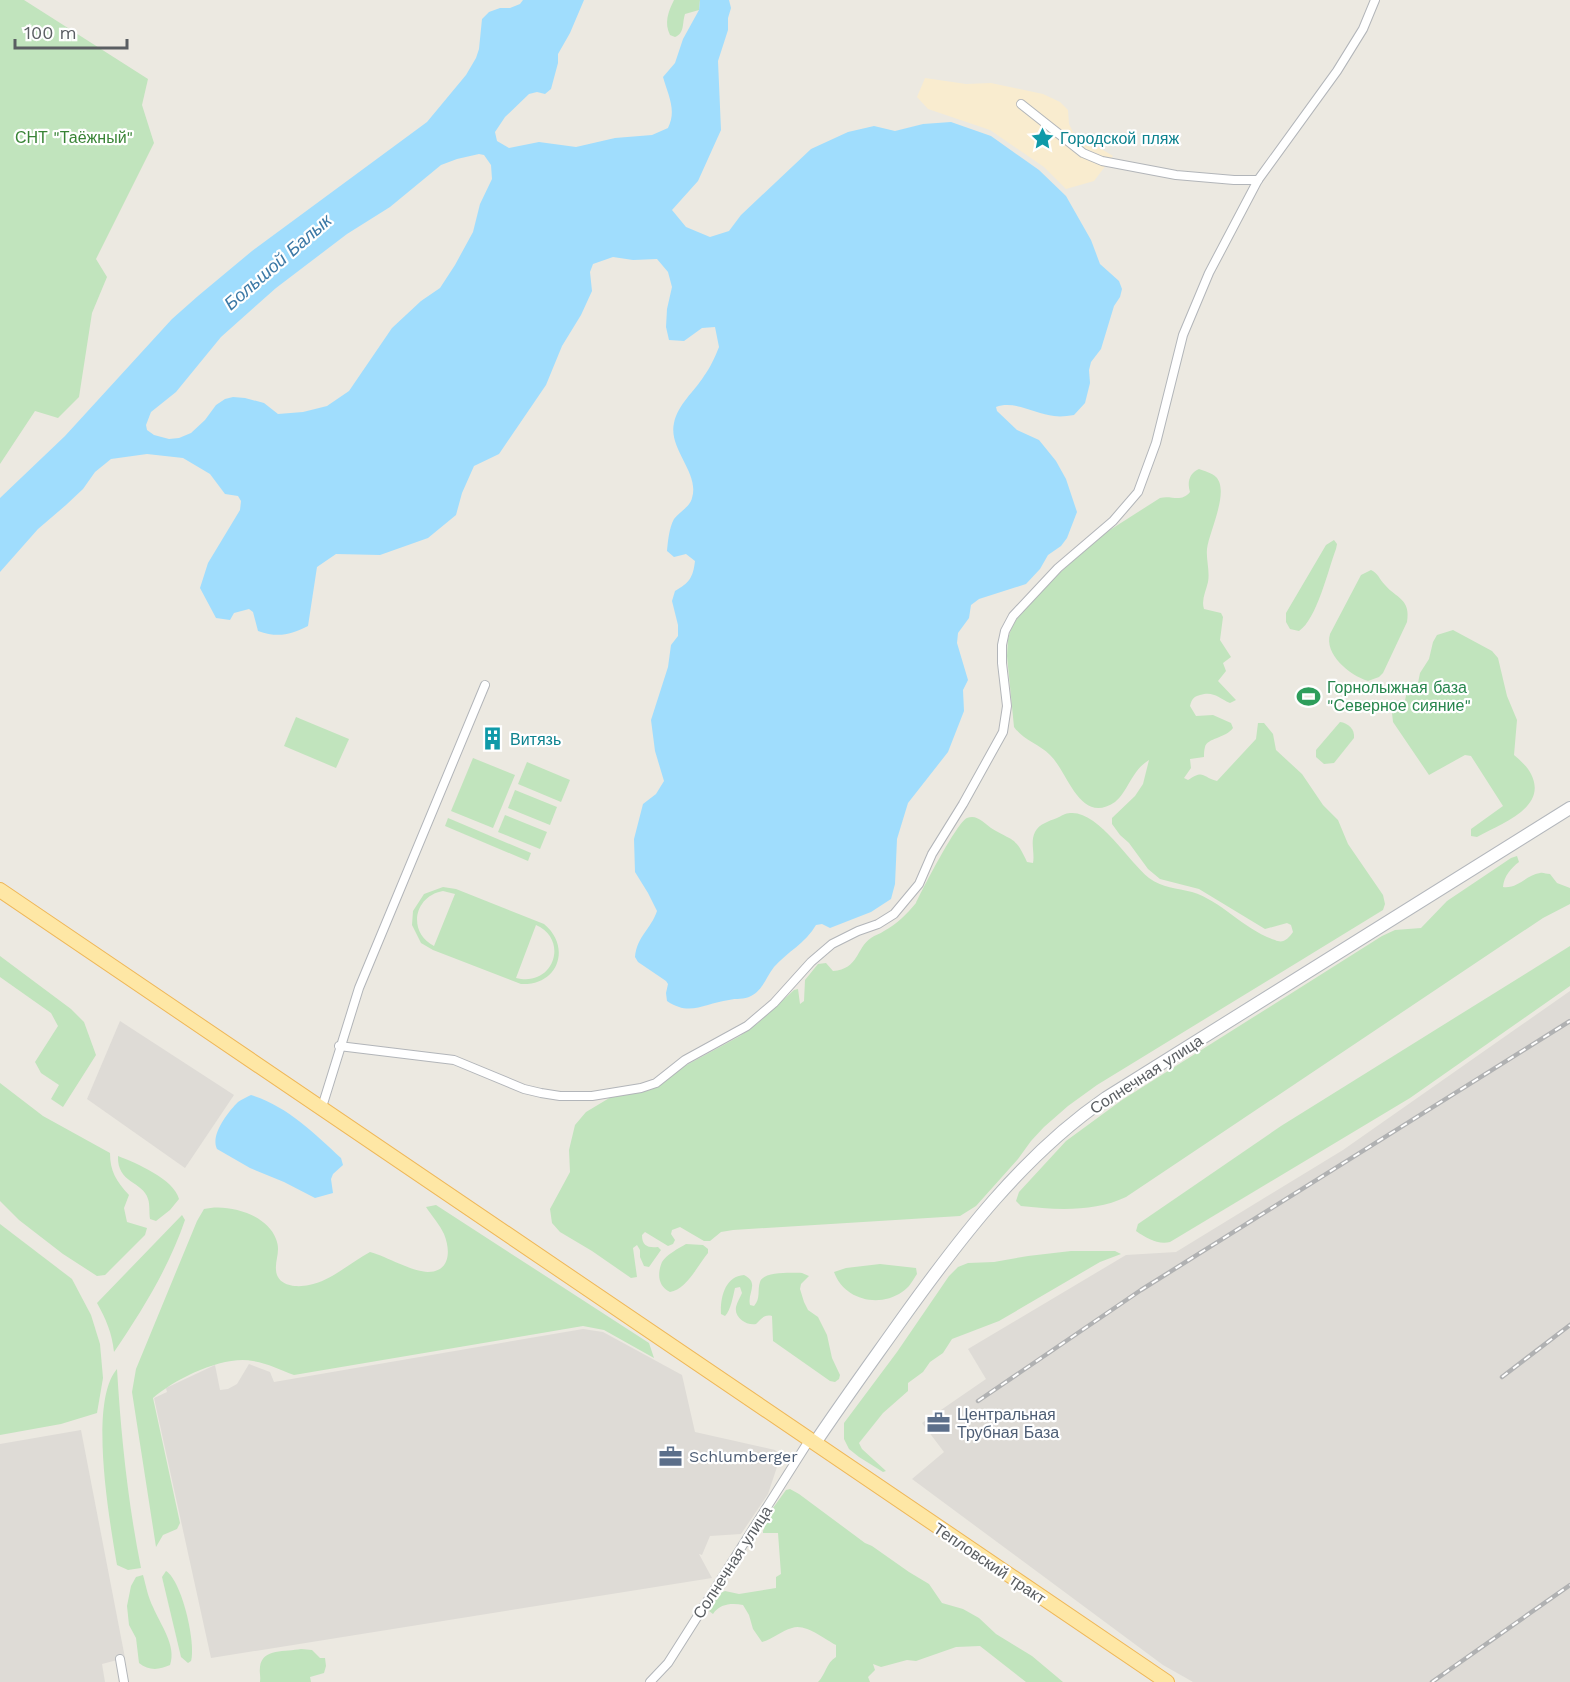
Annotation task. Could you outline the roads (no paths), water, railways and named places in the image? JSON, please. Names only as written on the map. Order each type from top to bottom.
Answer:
[{"type":"main road","name":"Тепловский тракт","points":[[0,890],[1167,1682]]},
{"type":"street","points":[[339,1046],[454,1060],[541,1094],[592,1096],[641,1088],[656,1083],[674,1067],[747,1026],[774,1003],[811,962],[832,944],[894,915],[919,884],[932,854],[1003,732],[1007,706],[1002,645],[1005,631],[1013,616],[1058,568],[1113,521],[1138,492],[1156,443],[1183,335],[1209,273],[1258,180],[1337,71],[1363,29],[1375,0]]},
{"type":"street","points":[[1021,104],[1083,153],[1102,161],[1176,175],[1258,180]]},
{"type":"street","points":[[322,1107],[339,1046],[359,988],[484,685]]},
{"type":"street","name":"Солнечная улица","points":[[650,1682],[668,1663],[812,1441],[948,1256],[987,1210],[1069,1126],[1106,1098],[1570,808]]},
{"type":"street","points":[[120,1659],[124,1682]]},
{"type":"water","name":"Большой Балык","points":[[523,0],[584,0],[558,54],[551,89],[545,94],[537,92],[529,94],[505,117],[495,132],[497,141],[509,148],[539,142],[576,147],[615,138],[652,135],[668,128],[672,109],[663,77],[675,63],[683,39],[699,10],[700,0],[729,0],[731,8],[728,30],[718,61],[721,130],[698,181],[672,210],[686,227],[710,237],[729,231],[741,215],[811,149],[848,132],[874,126],[895,131],[923,124],[951,122],[991,136],[1039,170],[1066,196],[1091,240],[1100,264],[1119,281],[1122,289],[1114,306],[1101,349],[1091,362],[1090,383],[1085,403],[1074,415],[1047,415],[1010,405],[996,407],[997,411],[1017,430],[1039,440],[1056,461],[1066,479],[1077,512],[1067,538],[1061,546],[1048,555],[1040,569],[1026,584],[979,599],[971,605],[969,618],[958,633],[957,643],[968,680],[963,690],[964,711],[948,752],[908,803],[897,839],[895,884],[891,899],[871,912],[830,928],[822,924],[816,925],[807,937],[774,967],[759,990],[751,996],[698,1008],[683,1008],[667,1001],[668,984],[666,981],[638,962],[635,957],[638,943],[657,911],[635,872],[634,839],[643,804],[656,794],[664,781],[655,751],[651,720],[668,667],[671,645],[678,636],[678,625],[672,601],[675,591],[690,579],[695,561],[686,554],[674,557],[667,551],[672,523],[691,501],[693,489],[692,479],[675,442],[674,423],[679,410],[706,373],[719,347],[715,327],[702,328],[684,341],[669,340],[666,327],[667,309],[672,287],[668,272],[657,259],[633,260],[613,257],[593,264],[590,272],[592,291],[581,315],[562,346],[546,385],[499,454],[474,466],[462,493],[456,515],[428,538],[380,555],[336,554],[317,567],[308,626],[284,634],[258,631],[253,612],[249,609],[234,613],[230,620],[216,618],[200,588],[208,563],[240,510],[241,501],[238,496],[225,494],[210,474],[183,458],[147,454],[111,459],[95,472],[83,489],[38,529],[0,572],[0,498],[65,436],[172,319],[198,296],[252,251],[427,122],[466,75],[476,58],[482,19],[489,12],[520,4]],"holes":[[[484,155],[491,165],[492,179],[480,204],[473,232],[455,265],[440,288],[421,301],[392,328],[349,391],[327,406],[303,412],[278,414],[264,403],[233,397],[216,405],[191,433],[179,438],[169,439],[154,435],[147,430],[146,425],[151,412],[176,392],[221,337],[276,288],[347,234],[390,207],[441,165],[457,159]]]},
{"type":"water","points":[[251,1095],[288,1113],[341,1158],[343,1165],[331,1179],[333,1193],[315,1198],[250,1168],[217,1149],[216,1137],[225,1118],[238,1102]]},
{"type":"railway","points":[[978,1401],[1141,1290],[1570,1021]]},
{"type":"railway","points":[[1502,1377],[1570,1325]]},
{"type":"railway","points":[[1432,1682],[1570,1585]]},
{"type":"place","name":"Городской пляж","points":[[1042,138]]},
{"type":"place","name":"Горнолыжная база \"Северное сияние\"","points":[[1309,696]]},
{"type":"place","name":"Витязь","points":[[492,739]]},
{"type":"place","name":"Центральная Трубная База","points":[[939,1423]]},
{"type":"place","name":"Schlumberger","points":[[671,1456]]},
{"type":"park label","name":"СНТ \"Таёжный\"","points":[[74,137]]}]
